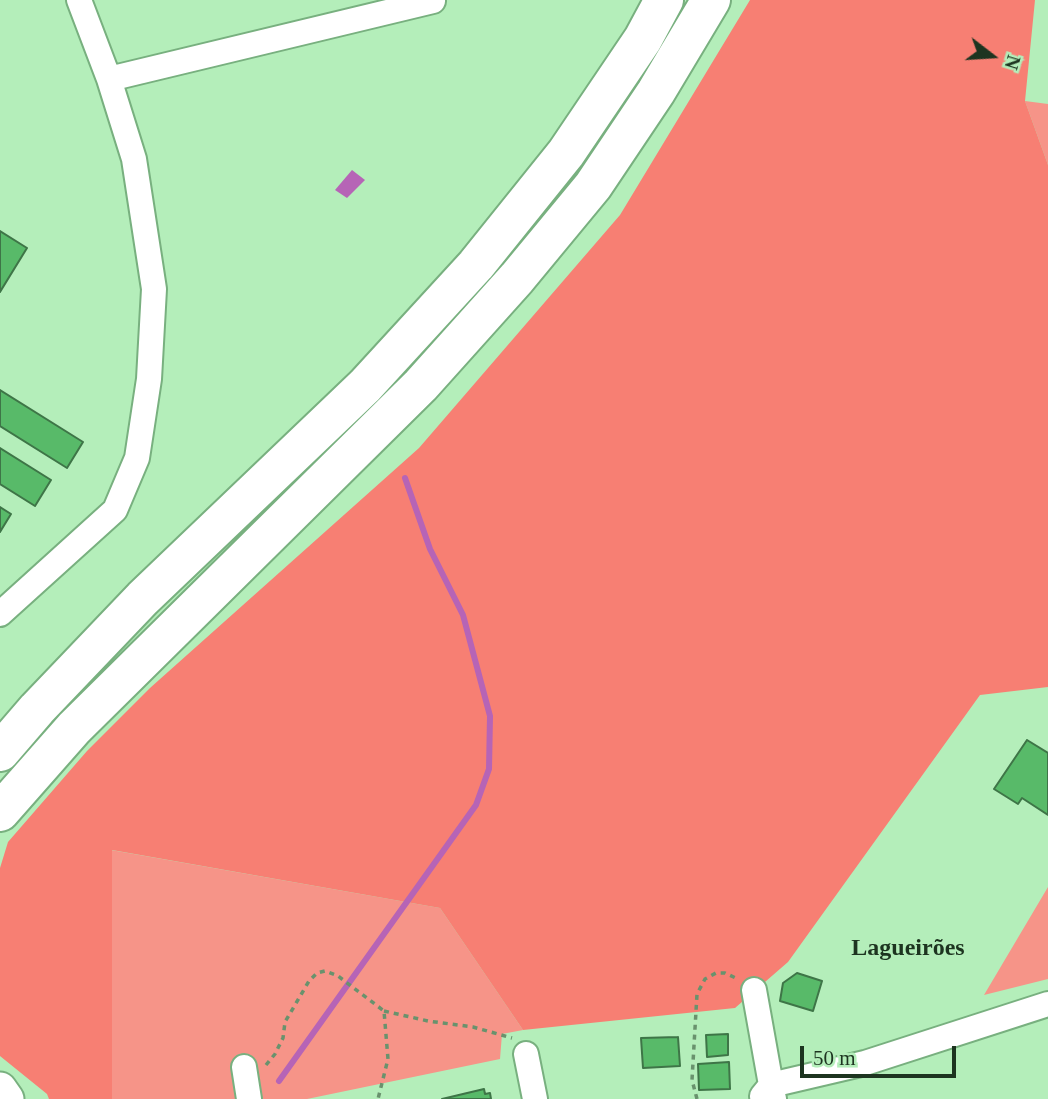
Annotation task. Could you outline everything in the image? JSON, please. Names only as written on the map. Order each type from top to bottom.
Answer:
[{"type":"highway","points":[[0,752],[37,709],[143,598],[365,386],[476,265],[566,153],[643,39],[664,0]]},
{"type":"highway","points":[[0,813],[74,728],[421,386],[517,278],[593,186],[656,92],[711,0]]},
{"type":"street","points":[[0,614],[115,510],[137,458],[150,366],[153,289],[134,159],[109,79],[79,0]]},
{"type":"street","points":[[109,79],[433,1]]},
{"type":"street","points":[[754,990],[768,1094],[1048,1004]]},
{"type":"street","points":[[521,1047],[535,1099]]},
{"type":"street","points":[[250,1099],[254,1067]]},
{"type":"street","points":[[0,1089],[7,1099]]},
{"type":"path","points":[[254,1067],[275,1054],[283,1038],[285,1022],[309,981],[317,973],[325,971],[338,976],[384,1010],[407,1017],[473,1027],[521,1047]]},
{"type":"path","points":[[697,1099],[692,1080],[694,1024],[700,987],[705,979],[716,973],[726,973],[754,990]]},
{"type":"path","points":[[379,1099],[388,1059],[384,1010]]},
{"type":"shaded area","points":[[750,0],[1035,0],[1025,101],[1048,165],[1048,687],[980,695],[788,962],[735,1008],[523,1030],[440,908],[112,850],[112,1099],[49,1099],[47,1094],[0,1056],[0,868],[8,842],[87,751],[150,688],[419,448],[620,215]]},
{"type":"shaded area","points":[[1025,101],[1048,104],[1048,165]]},
{"type":"shaded area","points":[[352,170],[365,180],[347,198],[335,190]]},
{"type":"shaded area","points":[[111,850],[440,908],[523,1030],[502,1034],[500,1059],[307,1099],[112,1099]]},
{"type":"shaded area","points":[[1048,887],[1048,979],[984,995]]},
{"type":"building","points":[[0,231],[27,248],[0,292]]},
{"type":"building","points":[[0,390],[83,442],[67,468],[0,426]]},
{"type":"building","points":[[0,448],[51,480],[35,506],[0,484]]},
{"type":"building","points":[[0,507],[11,514],[0,532]]},
{"type":"building","points":[[1027,740],[1048,753],[1048,815],[1022,798],[1018,804],[994,789]]},
{"type":"building","points":[[797,973],[822,981],[813,1011],[780,1001],[783,983]]},
{"type":"building","points":[[728,1034],[728,1055],[707,1057],[706,1035]]},
{"type":"building","points":[[678,1037],[680,1066],[643,1068],[641,1038]]},
{"type":"building","points":[[729,1062],[730,1089],[699,1090],[698,1064]]},
{"type":"building","points":[[484,1089],[485,1094],[490,1093],[491,1099],[442,1099]]},
{"type":"waterway","points":[[279,1081],[476,805],[489,769],[490,716],[463,615],[430,549],[405,478]]},
{"type":"district","name":"Lagueirões","points":[[908,949]]}]
